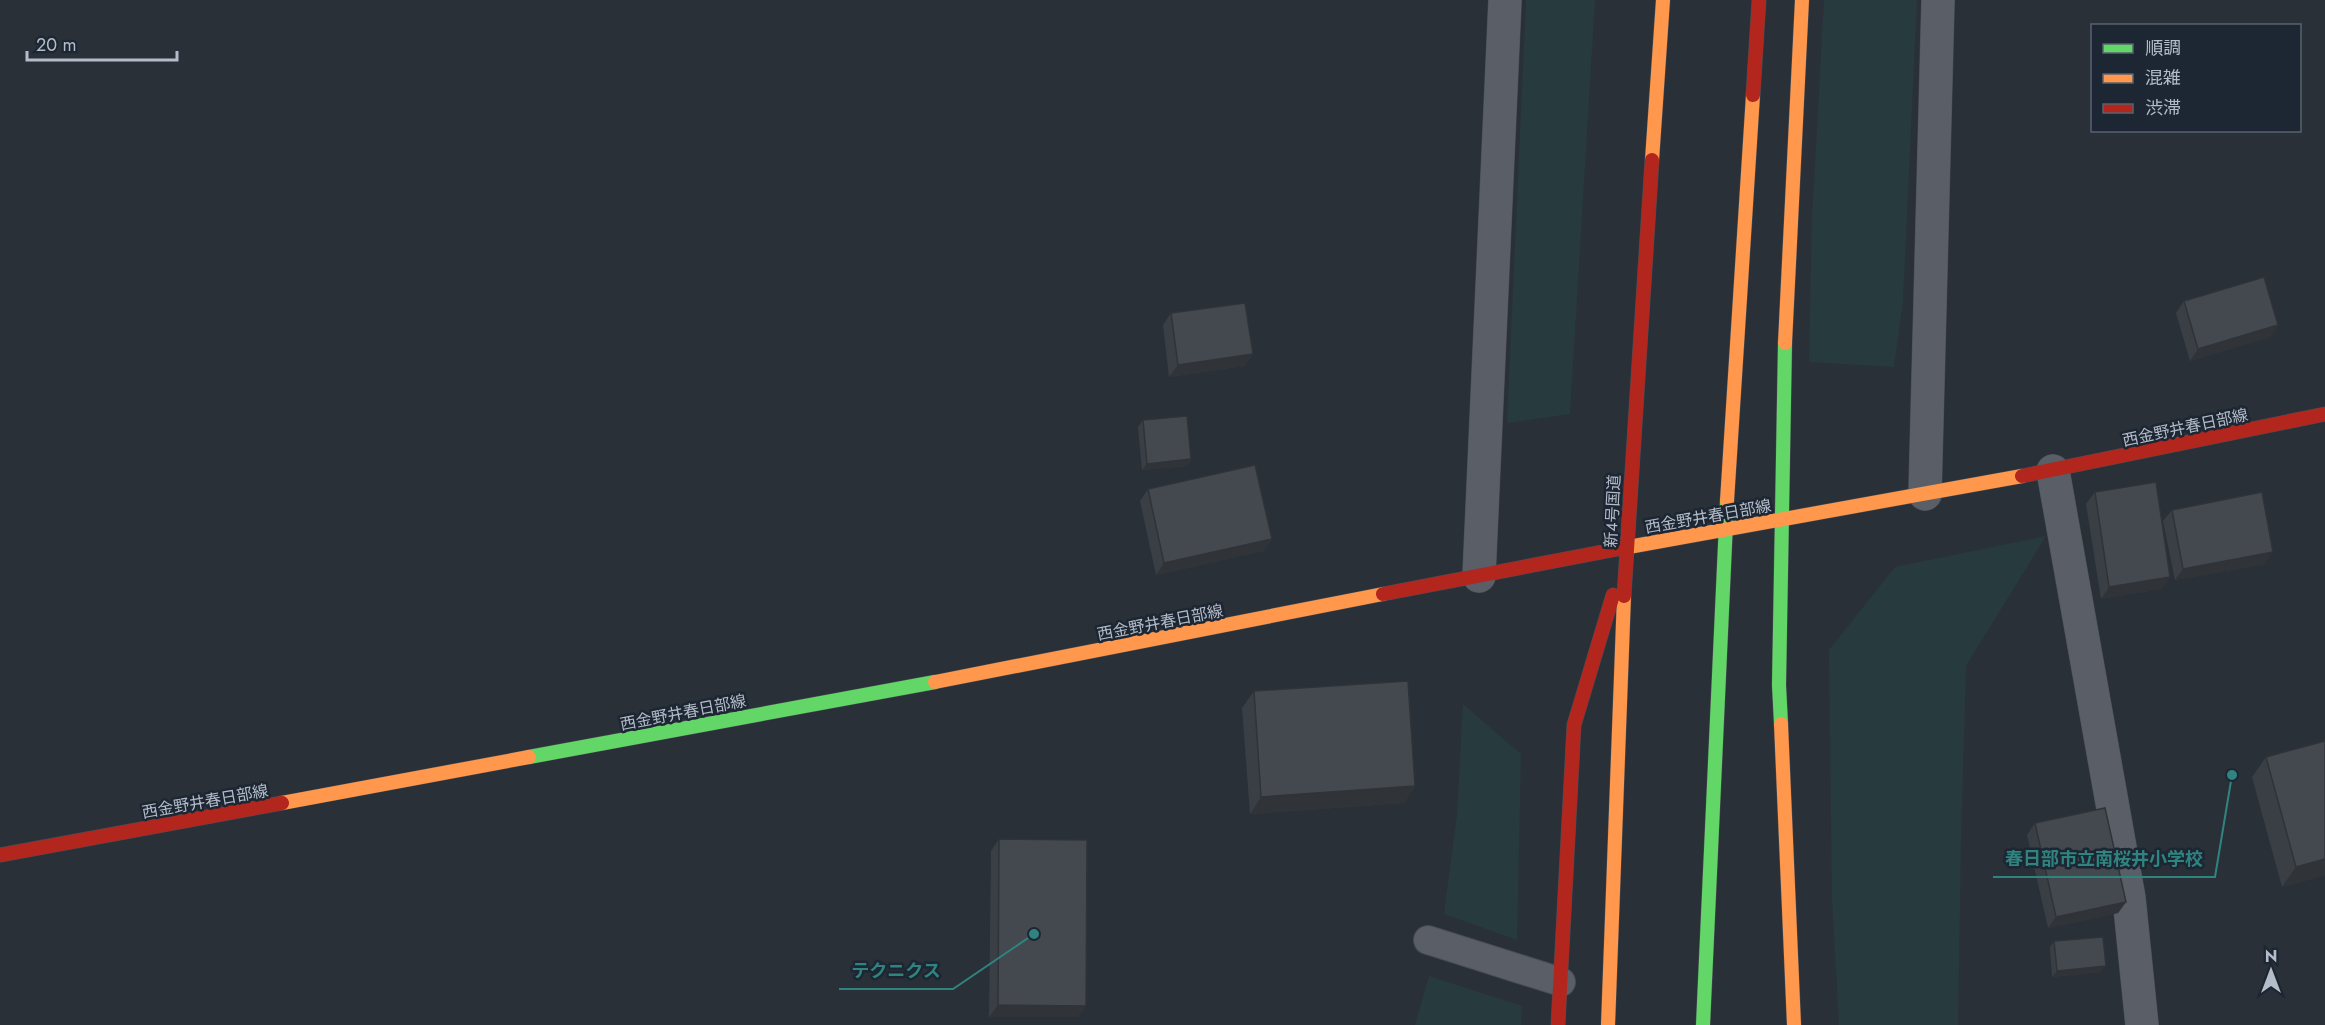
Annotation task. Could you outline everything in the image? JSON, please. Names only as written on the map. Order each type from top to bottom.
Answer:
[{"type":"main road","name":"新4号国道","points":[[1608,1025],[1626,547],[1663,0]]},
{"type":"main road","points":[[1703,1025],[1725,529],[1759,0]]},
{"type":"main road","points":[[1794,1025],[1779,684],[1785,344],[1802,0]]},
{"type":"main road","name":"西金野井春日部線","points":[[0,855],[1053,660],[1626,547],[2053,471],[2325,414]]},
{"type":"main road","points":[[1558,1025],[1574,725],[1626,547]]},
{"type":"street","points":[[1479,576],[1504,0]]},
{"type":"street","points":[[1925,494],[1938,0]]},
{"type":"street","points":[[2053,471],[2129,898],[2142,1025]]},
{"type":"lane","points":[[1428,940],[1561,982]]},
{"type":"green space","points":[[1526,0],[1595,0],[1570,414],[1507,423]]},
{"type":"green space","points":[[1824,0],[1917,0],[1903,301],[1894,367],[1809,362],[1812,219]]},
{"type":"green space","points":[[2046,536],[1966,666],[1958,1025],[1839,1025],[1832,898],[1829,650],[1895,567]]},
{"type":"green space","points":[[1463,704],[1521,754],[1517,940],[1444,914],[1457,814]]},
{"type":"green space","points":[[1429,976],[1522,1006],[1521,1025],[1415,1025]]},
{"type":"building","points":[[2264,277],[2278,325],[2198,349],[2184,301]]},
{"type":"building","points":[[1245,303],[1253,354],[1178,365],[1171,313]]},
{"type":"building","points":[[1187,416],[1191,459],[1147,464],[1143,420]]},
{"type":"building","points":[[1255,465],[1272,539],[1164,563],[1148,489]]},
{"type":"building","points":[[2156,482],[2170,577],[2109,587],[2095,492]]},
{"type":"building","points":[[2262,492],[2273,552],[2183,569],[2172,510]]},
{"type":"building","points":[[1408,681],[1415,786],[1261,797],[1254,691]]},
{"type":"building","points":[[2325,741],[2325,859],[2296,867],[2266,757]]},
{"type":"building","points":[[2105,808],[2126,902],[2056,917],[2035,823]]},
{"type":"building","points":[[999,839],[1087,840],[1086,1006],[998,1005]]},
{"type":"building","points":[[2103,937],[2106,966],[2057,971],[2054,941]]},
{"type":"traffic: fast","points":[[1781,724],[1779,685],[1785,343]]},
{"type":"traffic: fast","points":[[1703,1025],[1727,501]]},
{"type":"traffic: fast","points":[[529,757],[935,682]]},
{"type":"traffic: slow","points":[[1652,160],[1663,0]]},
{"type":"traffic: slow","points":[[1785,343],[1802,0]]},
{"type":"traffic: slow","points":[[1727,501],[1753,95]]},
{"type":"traffic: slow","points":[[1623,548],[2022,476]]},
{"type":"traffic: slow","points":[[935,682],[1383,594]]},
{"type":"traffic: slow","points":[[1608,1025],[1624,596]]},
{"type":"traffic: slow","points":[[1781,724],[1794,1025]]},
{"type":"traffic: slow","points":[[282,803],[529,757]]},
{"type":"traffic: jam","points":[[1753,95],[1759,0]]},
{"type":"traffic: jam","points":[[1624,596],[1652,160]]},
{"type":"traffic: jam","points":[[2022,476],[2325,414]]},
{"type":"traffic: jam","points":[[1383,594],[1623,548]]},
{"type":"traffic: jam","points":[[1558,1025],[1574,725],[1613,595]]},
{"type":"traffic: jam","points":[[0,855],[282,803]]},
{"type":"place","name":"春日部市立南桜井小学校","points":[[2232,775]]},
{"type":"place","name":"テクニクス","points":[[1034,934]]}]
